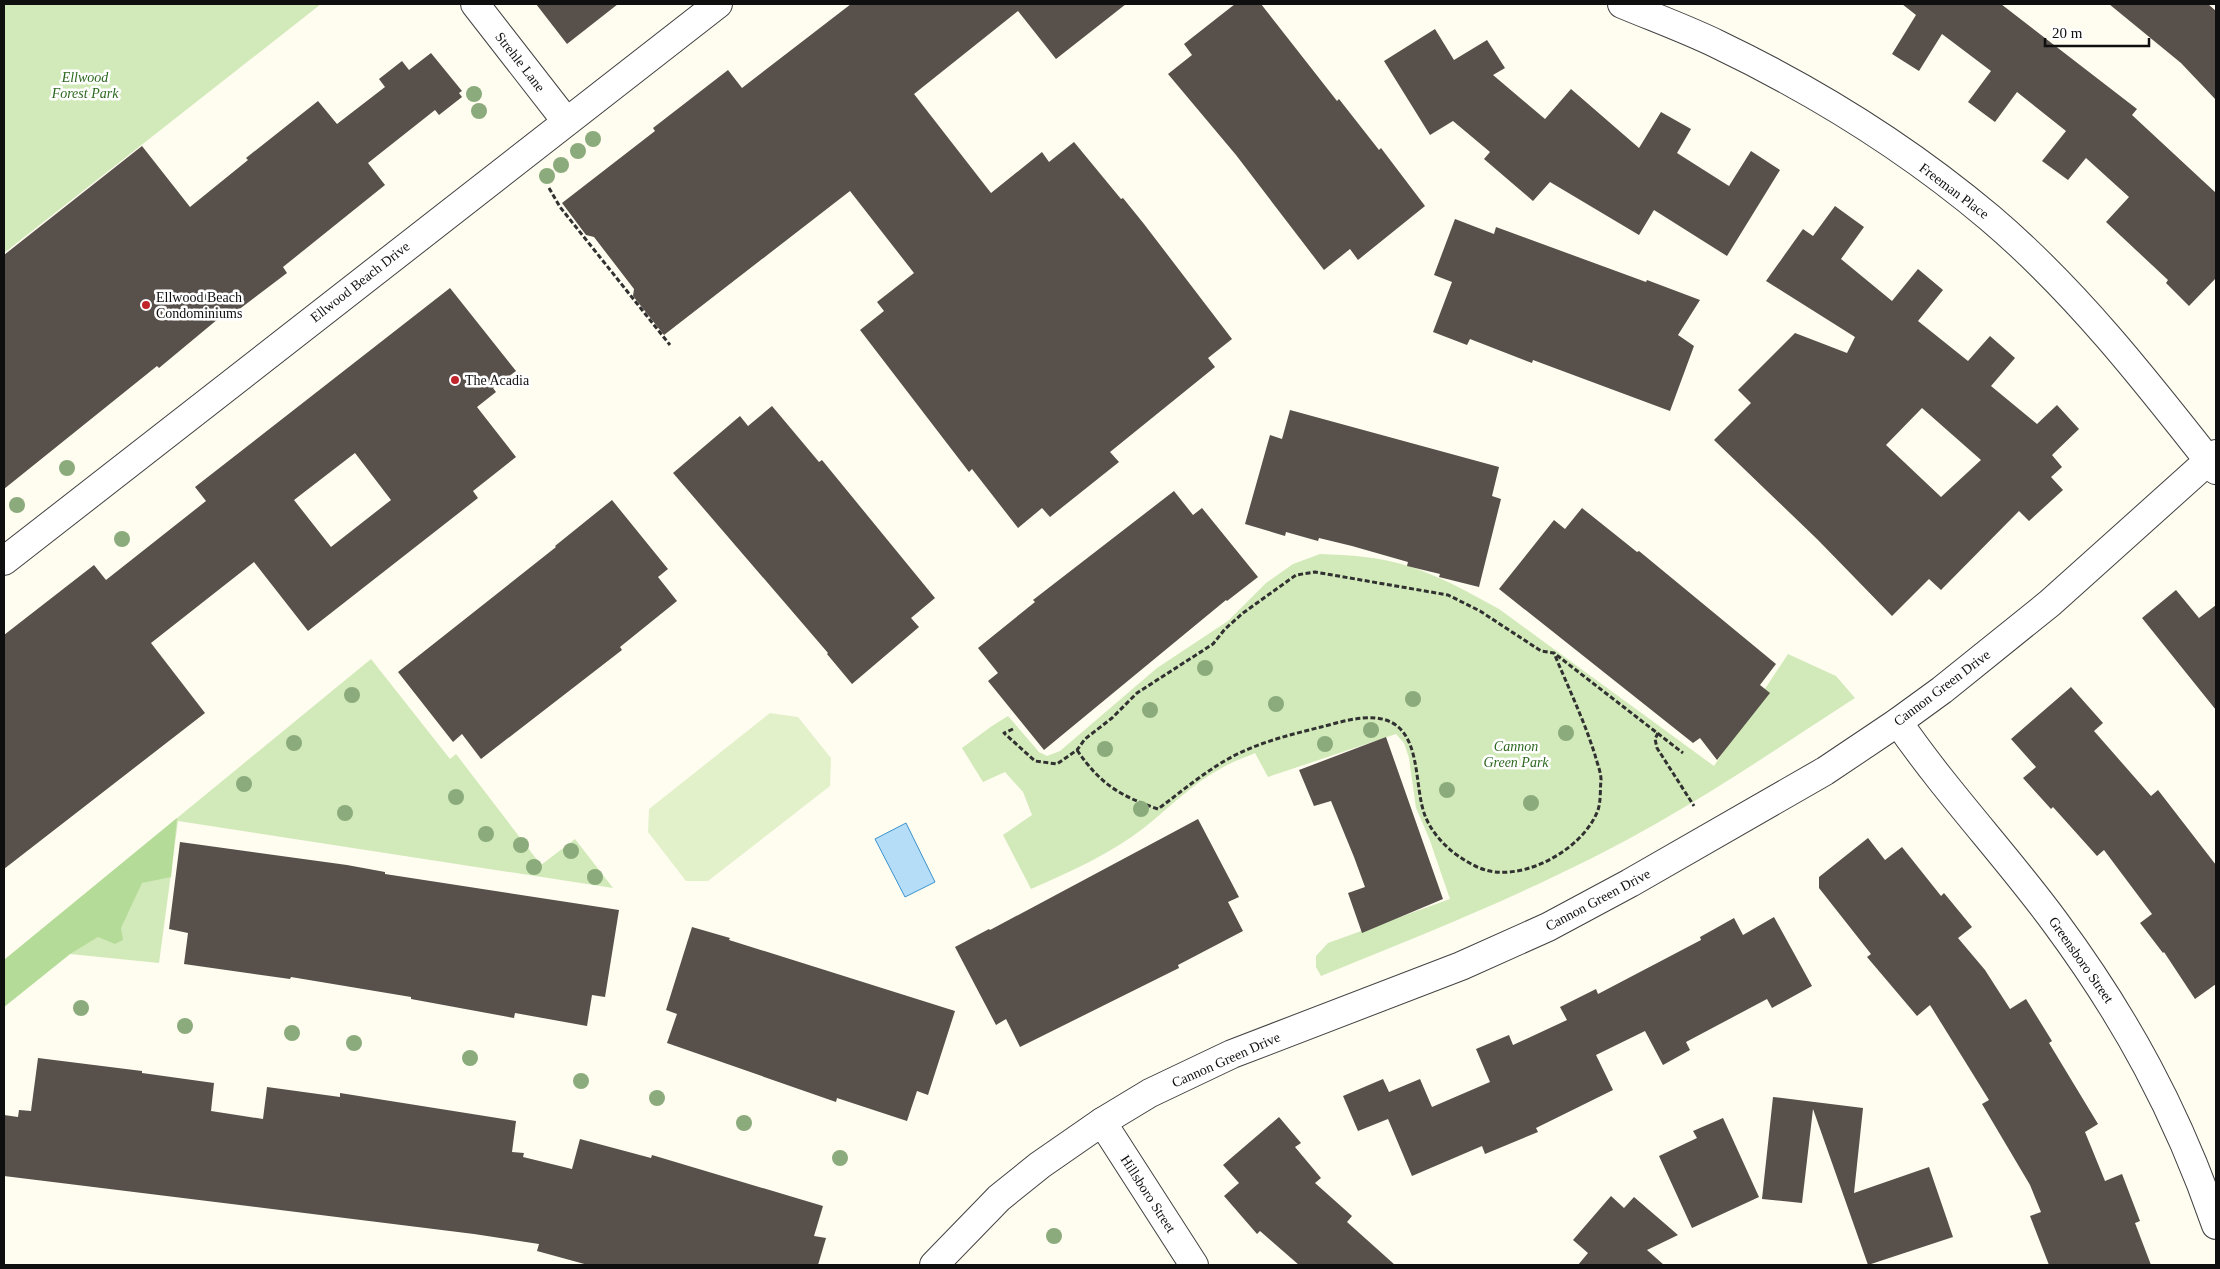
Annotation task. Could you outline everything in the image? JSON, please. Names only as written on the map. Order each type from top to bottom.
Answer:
[{"type":"street","name":"Strehle Lane","points":[[475,4],[566,121]]},
{"type":"street","name":"Ellwood Beach Drive","points":[[4,561],[718,4]]},
{"type":"street","name":"Freeman Place","points":[[1622,4],[1717,44],[1798,86],[1870,129],[1966,198],[2005,231],[2068,293],[2214,462]]},
{"type":"street","name":"Cannon Green Drive","points":[[934,1265],[999,1198],[1040,1165],[1102,1122],[1150,1093],[1232,1054],[1460,966],[1548,927],[1825,771],[1942,690],[2050,603],[2214,462]]},
{"type":"street","name":"Greensboro Street","points":[[1898,722],[1925,762],[2054,920],[2119,1013],[2180,1130],[2216,1225]]},
{"type":"street","name":"Hillsboro Street","points":[[1102,1122],[1194,1265]]},
{"type":"path","points":[[550,188],[560,207],[670,345]]},
{"type":"path","points":[[1012,729],[1004,733],[1035,761],[1056,764],[1077,750],[1085,739],[1112,718],[1137,693],[1213,644],[1225,629],[1243,613],[1296,575],[1315,572],[1448,595],[1480,611],[1541,651],[1554,653],[1683,752]]},
{"type":"path","points":[[1077,750],[1090,769],[1105,784],[1134,801],[1158,810],[1200,776],[1253,747],[1334,724],[1378,718],[1392,724],[1406,736],[1409,742],[1416,765],[1421,801],[1426,818],[1436,836],[1472,866],[1494,872],[1518,872],[1567,849],[1587,831],[1599,809],[1601,776],[1585,728],[1554,653]]},
{"type":"path","points":[[1658,733],[1655,739],[1657,748],[1694,806]]},
{"type":"green space","name":"Ellwood Forest Park","points":[[4,4],[321,4],[4,253]]},
{"type":"green space","name":"Cannon Green Park","points":[[1320,554],[1387,560],[1420,570],[1455,585],[1499,609],[1714,766],[1788,654],[1836,676],[1855,698],[1709,792],[1659,822],[1577,866],[1493,905],[1321,976],[1316,967],[1316,956],[1328,943],[1450,899],[1429,838],[1416,808],[1409,758],[1404,743],[1396,734],[1268,777],[1255,753],[1238,760],[1200,782],[1145,827],[1105,854],[1031,889],[1003,835],[1032,815],[1023,792],[1005,772],[983,782],[962,748],[1008,716],[1039,752],[1047,756],[1060,751],[1157,668],[1228,621],[1266,583],[1293,564]]},
{"type":"green space","points":[[371,659],[450,759],[456,754],[541,865],[575,839],[613,888],[178,821],[159,963],[70,954],[4,1007],[4,960]]},
{"type":"green space","points":[[770,713],[798,717],[831,758],[830,786],[708,881],[686,881],[648,832],[649,809]]},
{"type":"green space","points":[[177,818],[171,877],[142,883],[121,928],[123,940],[115,944],[98,937],[70,954],[4,1007],[4,960]]},
{"type":"water","points":[[906,823],[935,882],[905,897],[875,839]]},
{"type":"building","points":[[536,4],[618,4],[567,44]]},
{"type":"building","points":[[851,4],[1126,4],[1056,59],[1018,11],[914,94],[991,193],[1042,152],[1049,162],[1074,142],[1144,224],[1232,339],[1208,358],[1215,367],[1110,452],[1119,462],[1050,517],[1042,508],[1018,528],[972,469],[969,472],[860,330],[884,311],[877,302],[914,273],[850,191],[664,335],[633,296],[634,289],[594,237],[586,235],[562,203],[655,131],[653,128],[728,70],[742,88]]},
{"type":"building","points":[[1235,4],[1261,4],[1337,101],[1339,99],[1379,150],[1381,148],[1425,206],[1358,260],[1350,249],[1324,270],[1236,155],[1168,74],[1192,55],[1184,44]]},
{"type":"building","points":[[1902,4],[2001,4],[2137,109],[2132,115],[2216,193],[2216,278],[2189,306],[2166,283],[2168,280],[2106,222],[2129,197],[2086,158],[2068,180],[2042,161],[2066,131],[2017,92],[1995,122],[1968,102],[1991,71],[1942,34],[1919,71],[1892,54],[1916,15]]},
{"type":"building","points":[[2109,4],[2208,4],[2216,11],[2216,100],[2181,63]]},
{"type":"building","points":[[1435,29],[1454,60],[1487,40],[1505,68],[1493,75],[1545,119],[1571,89],[1639,148],[1661,112],[1691,129],[1677,153],[1729,186],[1751,151],[1780,170],[1727,256],[1654,210],[1639,235],[1550,182],[1533,201],[1484,159],[1490,152],[1453,121],[1430,135],[1384,61]]},
{"type":"building","points":[[431,53],[462,91],[459,93],[462,97],[439,115],[435,110],[368,163],[385,185],[283,267],[287,273],[233,314],[230,309],[159,368],[157,366],[4,489],[4,255],[142,146],[190,207],[248,160],[246,158],[318,101],[337,124],[385,87],[379,79],[402,61],[409,70]]},
{"type":"building","points":[[1835,206],[1864,227],[1841,259],[1892,301],[1918,269],[1943,290],[1918,321],[1968,361],[1990,336],[2015,358],[1991,386],[2037,424],[2057,405],[2079,429],[2052,455],[2062,467],[2051,477],[2063,490],[2029,521],[2019,511],[1941,590],[1929,579],[1892,616],[1817,539],[1714,440],[1751,403],[1738,390],[1795,333],[1847,353],[1855,337],[1766,281],[1803,229],[1813,236]],"holes":[[[1922,408],[1981,460],[1941,497],[1886,445]]]},
{"type":"building","points":[[1455,219],[1494,234],[1496,227],[1700,300],[1678,335],[1694,346],[1670,411],[1533,360],[1532,363],[1470,339],[1467,345],[1433,332],[1452,282],[1434,275]]},
{"type":"building","points":[[450,288],[516,371],[493,388],[496,392],[477,407],[516,457],[473,491],[478,498],[308,631],[254,562],[151,643],[205,713],[4,869],[4,635],[94,565],[106,580],[206,501],[195,487]],"holes":[[[355,453],[391,500],[331,547],[294,500]]]},
{"type":"building","points":[[772,406],[819,462],[822,460],[935,598],[911,618],[919,627],[852,684],[828,653],[673,473],[740,416],[748,426]]},
{"type":"building","points":[[1290,410],[1499,467],[1492,496],[1501,499],[1479,587],[1439,577],[1440,574],[1407,566],[1408,562],[1352,546],[1319,538],[1318,541],[1286,532],[1285,536],[1245,524],[1270,435],[1282,439]]},
{"type":"building","points":[[1174,491],[1193,515],[1202,508],[1258,577],[1226,600],[1044,750],[988,681],[998,673],[978,648],[1035,602],[1033,600]]},
{"type":"building","points":[[612,500],[668,569],[658,577],[677,601],[620,647],[622,650],[481,759],[462,734],[453,742],[398,672],[556,547]]},
{"type":"building","points":[[1582,508],[1637,552],[1639,551],[1776,664],[1760,685],[1770,693],[1717,760],[1700,738],[1693,743],[1499,589],[1554,520],[1565,529]]},
{"type":"building","points":[[2176,590],[2199,618],[2216,605],[2216,710],[2142,618]]},
{"type":"building","points":[[2071,687],[2103,723],[2094,731],[2151,796],[2158,790],[2216,865],[2216,984],[2195,999],[2164,952],[2140,923],[2152,914],[2104,850],[2097,856],[2053,807],[2051,809],[2023,778],[2036,767],[2011,739]]},
{"type":"building","points":[[1386,737],[1443,899],[1362,933],[1348,893],[1365,887],[1354,857],[1331,801],[1314,806],[1299,770]]},
{"type":"building","points":[[1198,819],[1239,897],[1228,902],[1243,931],[1178,965],[1179,968],[1020,1047],[1006,1019],[996,1025],[955,947]]},
{"type":"building","points":[[1868,838],[1885,860],[1902,847],[1941,896],[1944,893],[1972,927],[1958,938],[1985,970],[2010,1009],[2026,999],[2052,1041],[2049,1043],[2098,1124],[2085,1132],[2105,1181],[2122,1174],[2140,1221],[2135,1223],[2151,1265],[2049,1265],[2030,1216],[2041,1212],[2030,1185],[1982,1104],[1989,1100],[1930,1005],[1917,1016],[1867,957],[1871,954],[1819,888],[1819,877]]},
{"type":"building","points":[[180,842],[347,865],[385,872],[385,874],[619,910],[605,997],[592,995],[587,1026],[515,1013],[514,1018],[411,999],[411,997],[291,977],[290,979],[184,964],[188,933],[169,929]]},
{"type":"building","points":[[1774,917],[1812,986],[1772,1008],[1767,999],[1686,1042],[1690,1050],[1663,1065],[1645,1031],[1596,1055],[1613,1090],[1536,1128],[1538,1132],[1485,1154],[1482,1146],[1412,1176],[1388,1119],[1358,1131],[1343,1096],[1383,1079],[1389,1092],[1420,1079],[1432,1107],[1490,1082],[1476,1049],[1509,1035],[1513,1045],[1567,1020],[1560,1007],[1596,989],[1598,994],[1701,940],[1700,937],[1734,918],[1743,935]]},
{"type":"building","points":[[692,927],[955,1011],[928,1095],[917,1091],[907,1121],[837,1098],[836,1102],[667,1043],[677,1014],[666,1010]]},
{"type":"building","points":[[38,1058],[142,1071],[142,1073],[214,1083],[211,1111],[263,1119],[267,1087],[340,1097],[340,1093],[516,1121],[512,1152],[524,1153],[523,1157],[572,1169],[580,1139],[651,1158],[652,1155],[823,1206],[814,1236],[826,1238],[818,1265],[588,1265],[537,1251],[539,1244],[474,1234],[4,1176],[4,1115],[18,1117],[19,1110],[31,1111]]},
{"type":"building","points":[[1773,1097],[1863,1108],[1854,1193],[1929,1167],[1953,1237],[1868,1265],[1813,1109],[1802,1203],[1762,1199]]},
{"type":"building","points":[[1279,1117],[1301,1143],[1295,1147],[1321,1178],[1315,1183],[1352,1216],[1347,1222],[1395,1265],[1299,1265],[1260,1231],[1257,1234],[1224,1196],[1239,1183],[1223,1165]]},
{"type":"building","points":[[1723,1118],[1759,1197],[1692,1228],[1659,1156],[1697,1138],[1693,1131]]},
{"type":"building","points":[[1611,1196],[1624,1208],[1634,1197],[1678,1235],[1647,1250],[1664,1265],[1578,1265],[1588,1253],[1573,1240]]},
{"type":"place","name":"Ellwood Beach Condominiums","points":[[146,305]]},
{"type":"place","name":"The Acadia","points":[[455,380]]}]
